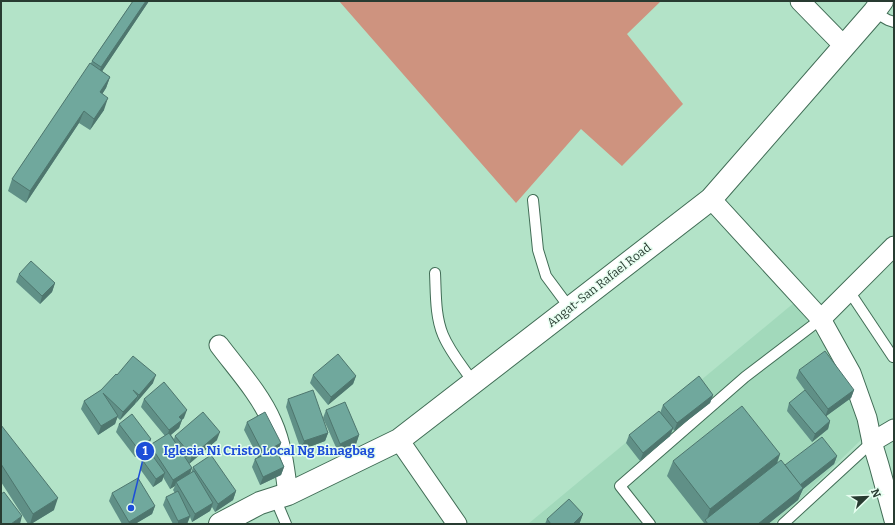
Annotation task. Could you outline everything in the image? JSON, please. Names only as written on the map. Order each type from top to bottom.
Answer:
[{"type":"main road","name":"Angat-San Rafael Road","points":[[220,524],[260,503],[281,496],[399,440],[569,307],[711,199],[878,6]]},
{"type":"street","points":[[800,1],[844,46]]},
{"type":"street","points":[[711,199],[821,319],[851,373],[867,418],[872,442],[894,520]]},
{"type":"street","points":[[821,319],[894,246]]},
{"type":"street","points":[[219,345],[256,395],[272,421],[285,470],[281,496]]},
{"type":"street","points":[[872,442],[894,429]]},
{"type":"street","points":[[399,440],[457,524]]},
{"type":"lane","points":[[878,6],[888,20],[894,22]]},
{"type":"lane","points":[[533,200],[538,250],[546,276],[569,307]]},
{"type":"lane","points":[[435,273],[438,312],[443,334],[450,348],[473,382]]},
{"type":"lane","points":[[849,291],[893,356]]},
{"type":"lane","points":[[650,524],[620,486],[745,377],[821,319]]},
{"type":"lane","points":[[783,524],[872,442]]},
{"type":"lane","points":[[281,496],[286,524]]},
{"type":"shaded area","points":[[339,1],[661,1],[627,34],[683,104],[622,166],[581,129],[516,203]]},
{"type":"shaded area","points":[[795,302],[849,383],[864,437],[774,524],[528,524]]},
{"type":"building","points":[[133,1],[146,1],[101,67],[92,61]]},
{"type":"building","points":[[90,63],[110,77],[100,92],[108,98],[94,119],[84,111],[30,191],[12,179]]},
{"type":"building","points":[[31,261],[55,283],[42,296],[19,274]]},
{"type":"building","points":[[825,351],[854,390],[828,409],[799,370]]},
{"type":"building","points":[[338,354],[356,376],[331,397],[313,375]]},
{"type":"building","points":[[133,356],[156,375],[139,395],[133,390],[138,396],[123,412],[103,393],[118,416],[101,426],[84,401],[101,390],[116,374],[117,375]]},
{"type":"building","points":[[699,376],[713,395],[677,423],[663,405]]},
{"type":"building","points":[[164,382],[187,410],[179,417],[182,420],[169,430],[144,399]]},
{"type":"building","points":[[313,390],[328,433],[304,441],[288,399]]},
{"type":"building","points":[[805,390],[830,421],[815,434],[789,403]]},
{"type":"building","points":[[345,402],[359,435],[340,444],[326,410]]},
{"type":"building","points":[[742,406],[780,454],[710,509],[673,461]]},
{"type":"building","points":[[659,411],[673,428],[643,453],[629,435]]},
{"type":"building","points":[[203,412],[220,432],[192,456],[175,436]]},
{"type":"building","points":[[265,412],[281,443],[263,453],[247,422]]},
{"type":"building","points":[[132,414],[151,439],[138,449],[119,424]]},
{"type":"building","points":[[1,425],[58,498],[33,514],[1,464]]},
{"type":"building","points":[[169,433],[192,468],[173,480],[150,445]]},
{"type":"building","points":[[822,437],[837,456],[800,485],[785,465]]},
{"type":"building","points":[[276,449],[284,467],[263,477],[255,459]]},
{"type":"building","points":[[152,455],[165,473],[156,479],[143,461]]},
{"type":"building","points":[[211,455],[236,491],[218,504],[193,467]]},
{"type":"building","points":[[781,460],[803,488],[758,524],[708,524],[705,520]]},
{"type":"building","points":[[194,471],[213,503],[195,514],[176,482]]},
{"type":"building","points":[[138,478],[155,506],[129,522],[112,493]]},
{"type":"building","points":[[178,491],[190,516],[178,521],[166,497]]},
{"type":"building","points":[[4,492],[22,516],[11,524],[1,524],[1,494]]},
{"type":"building","points":[[569,499],[583,514],[573,524],[551,524],[547,519]]},
{"type":"place","name":"Iglesia Ni Cristo Local Ng Binagbag","points":[[131,508]]}]
